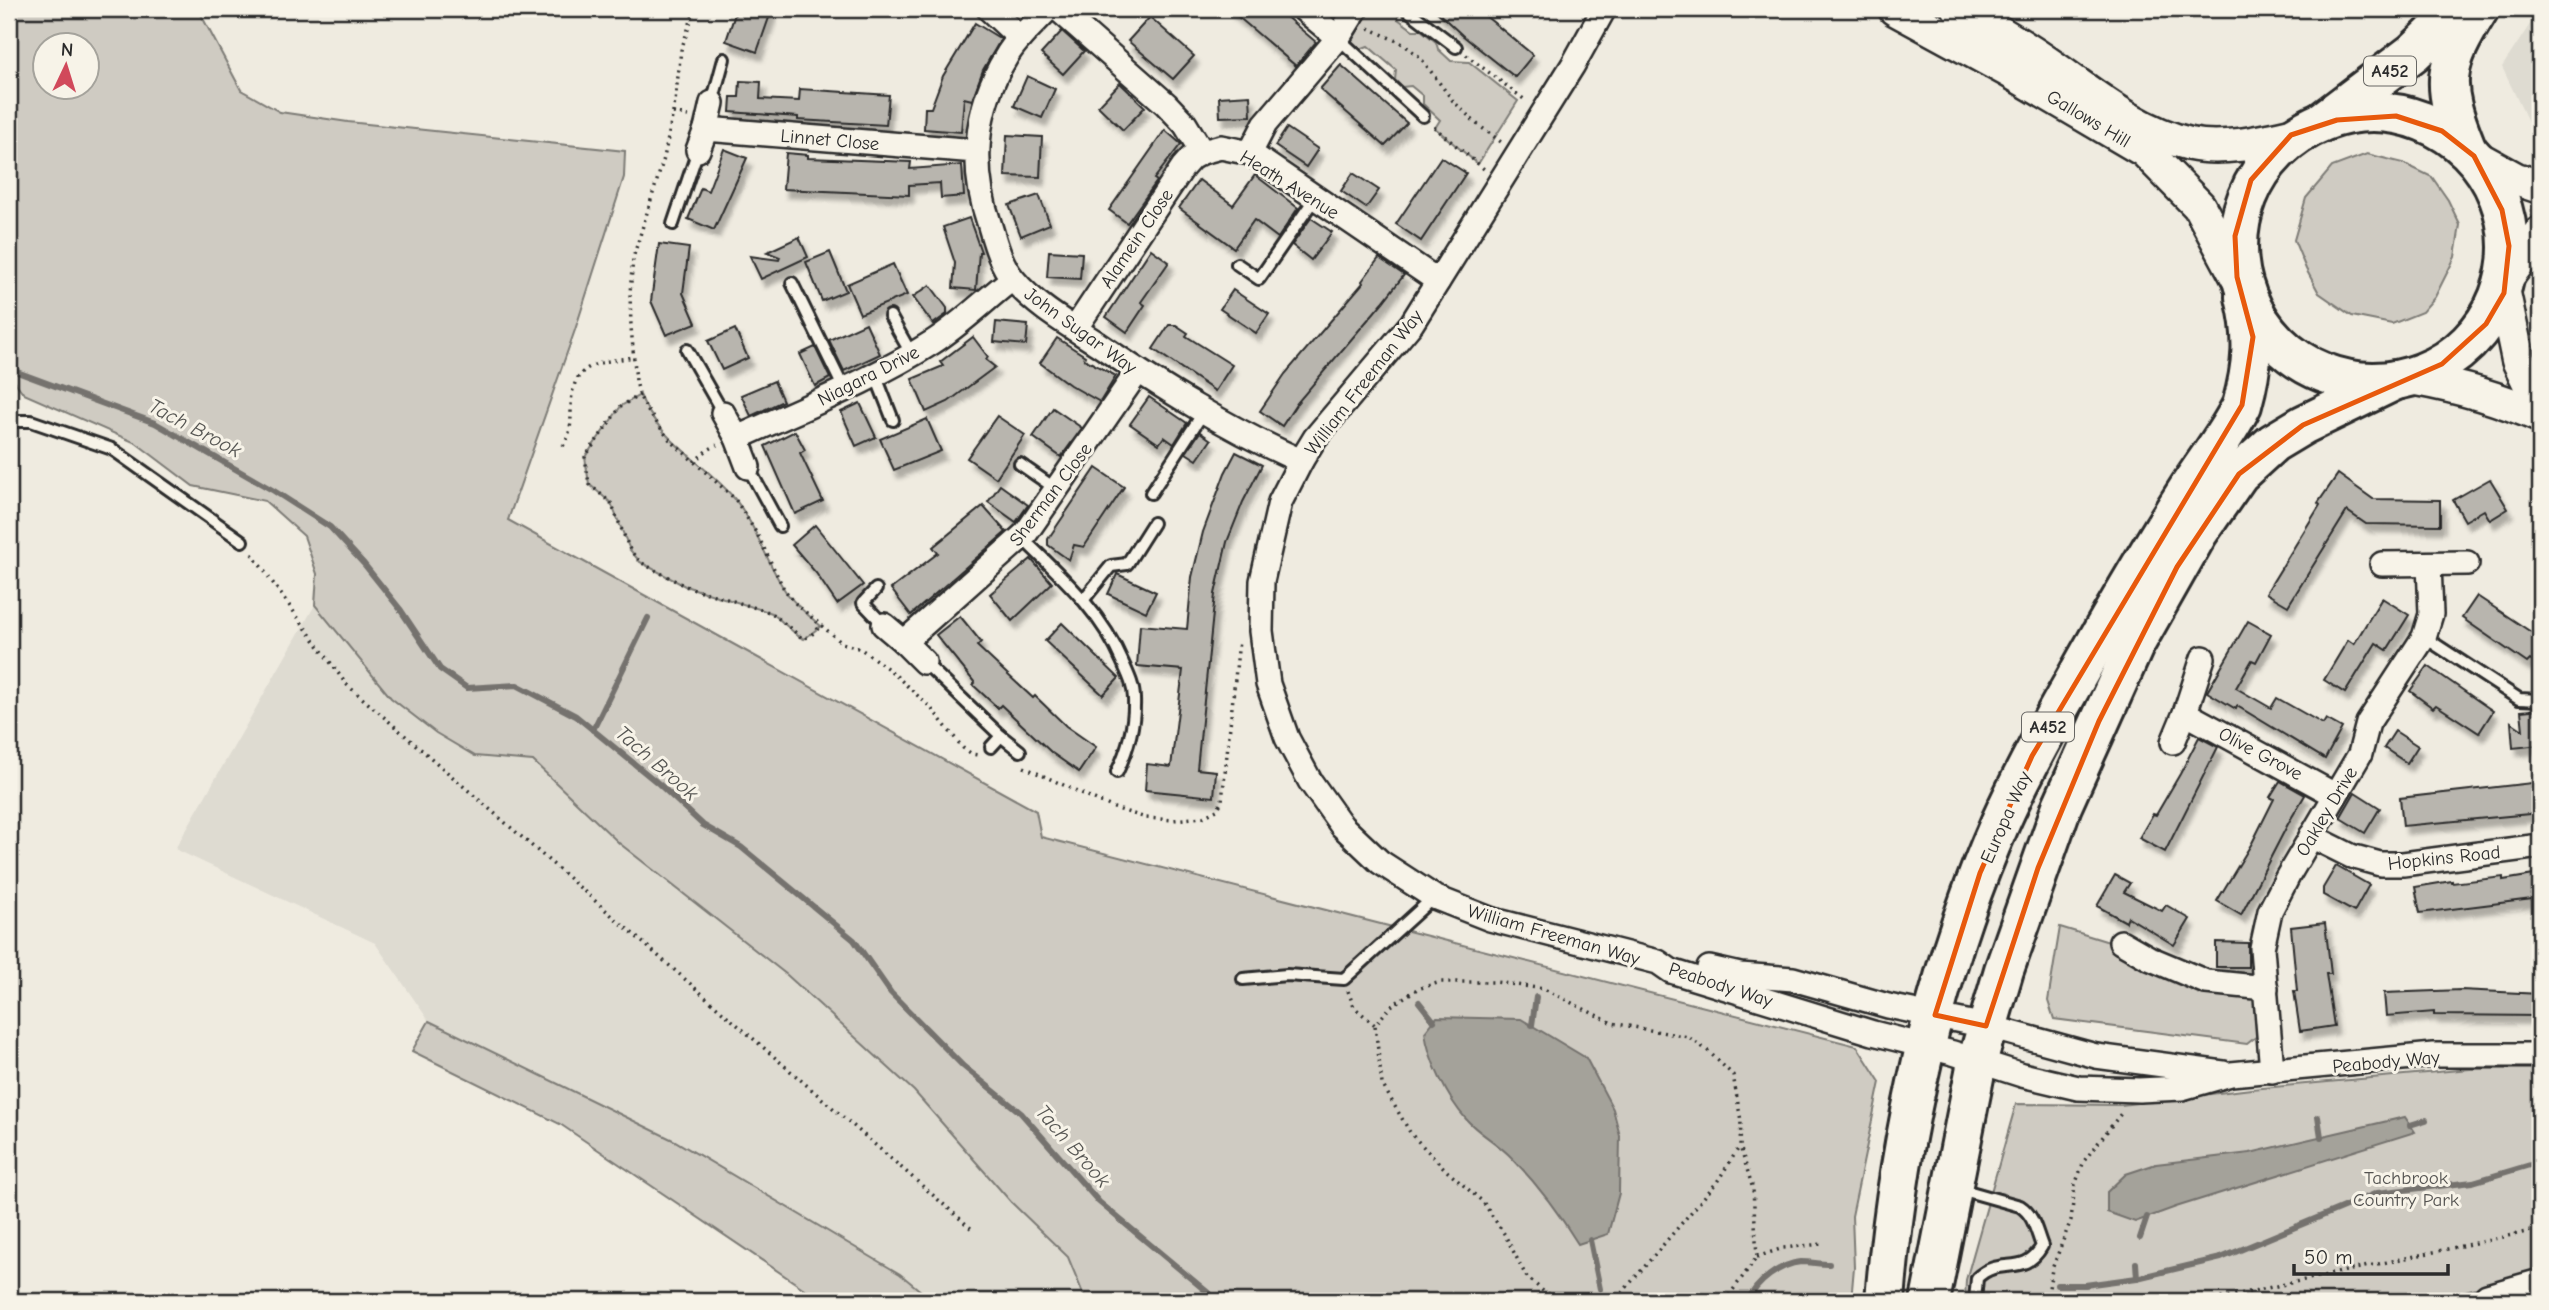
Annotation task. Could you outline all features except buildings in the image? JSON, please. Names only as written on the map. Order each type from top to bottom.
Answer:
[{"type":"highway","name":"A452","points":[[2303,131],[2414,52],[2459,9]]},
{"type":"highway","points":[[2479,9],[2451,59],[2450,100],[2470,151],[2489,179],[2505,217],[2509,246],[2507,284]]},
{"type":"highway","points":[[2303,131],[2367,115],[2396,116],[2427,124],[2470,151]]},
{"type":"highway","name":"Europa Way","points":[[1930,1301],[1951,1186],[1956,1037],[1954,949],[2001,821],[2032,756],[2157,541],[2242,405],[2249,381],[2253,337],[2241,287],[2235,236],[2240,204],[2263,162],[2303,131]]},
{"type":"highway","name":"Europa Way","points":[[1885,1301],[1899,1173],[1956,1037],[2038,868],[2062,806],[2134,646],[2198,533],[2239,474],[2273,443],[2304,425],[2406,379],[2463,349],[2486,324],[2507,284]]},
{"type":"highway","points":[[2241,287],[2279,337],[2311,363],[2348,376],[2406,379]]},
{"type":"highway","points":[[1910,1301],[1934,1124],[1956,1037]]},
{"type":"street","points":[[989,9],[1020,38]]},
{"type":"street","name":"John Sugar Way","points":[[1048,9],[1006,56],[994,80],[981,121],[976,150],[984,210],[1012,279],[1040,304],[1075,329],[1203,413],[1301,461]]},
{"type":"street","points":[[1058,9],[1166,104],[1185,124],[1202,152]]},
{"type":"street","points":[[1303,9],[1338,38]]},
{"type":"street","points":[[1573,65],[1604,9]]},
{"type":"street","points":[[1573,65],[1619,9]]},
{"type":"street","name":"Gallows Hill","points":[[1895,9],[2009,71],[2145,151],[2199,206],[2241,287]]},
{"type":"street","name":"Gallows Hill","points":[[1959,9],[2028,49],[2119,112],[2163,134],[2191,144],[2254,143],[2303,131]]},
{"type":"street","points":[[1250,153],[1265,124],[1338,38],[1354,12]]},
{"type":"street","name":"William Freeman Way","points":[[1573,65],[1412,323],[1315,438],[1301,461],[1280,502],[1262,581],[1261,631],[1268,684],[1287,738],[1304,770],[1342,826],[1380,862],[1434,897],[1490,919],[1658,962]]},
{"type":"street","points":[[702,140],[712,103]]},
{"type":"street","name":"Linnet Close","points":[[702,140],[976,150]]},
{"type":"street","name":"Heath Avenue","points":[[1202,152],[1220,147],[1250,153],[1438,281]]},
{"type":"street","points":[[2470,151],[2516,179],[2540,187]]},
{"type":"street","name":"Alamein Close","points":[[1075,329],[1183,167],[1191,158],[1202,152]]},
{"type":"street","points":[[2540,233],[2507,284],[2518,360],[2540,406]]},
{"type":"street","name":"Niagara Drive","points":[[736,437],[912,355],[936,340],[1012,279]]},
{"type":"street","name":"Sherman Close","points":[[904,642],[1021,537],[1138,372]]},
{"type":"street","points":[[2406,379],[2466,388],[2501,398],[2540,416]]},
{"type":"street","points":[[723,413],[748,467]]},
{"type":"street","points":[[2382,564],[2467,563]]},
{"type":"street","name":"Oakley Drive","points":[[2272,1071],[2262,948],[2270,911],[2360,754],[2368,723],[2424,637],[2431,614],[2429,564]]},
{"type":"street","points":[[884,625],[924,662]]},
{"type":"street","points":[[2173,742],[2203,658]]},
{"type":"street","name":"Olive Grove","points":[[2185,713],[2335,794]]},
{"type":"street","name":"Hopkins Road","points":[[2311,836],[2351,856],[2379,864],[2403,864],[2540,846]]},
{"type":"street","points":[[2121,942],[2149,958],[2206,982],[2266,988]]},
{"type":"street","name":"Peabody Way","points":[[1658,962],[1676,960],[1740,975],[1793,979],[1888,1006],[2078,1088],[2182,1088],[2231,1074],[2434,1055],[2540,1055]]},
{"type":"street","name":"Peabody Way","points":[[1658,962],[1671,971],[1873,1033],[1956,1037],[2231,1074]]},
{"type":"street","points":[[2487,1296],[2540,1281]]},
{"type":"lane","points":[[1406,9],[1456,47]]},
{"type":"lane","points":[[1338,38],[1423,116]]},
{"type":"lane","points":[[712,103],[724,59]]},
{"type":"lane","points":[[673,224],[702,140]]},
{"type":"lane","points":[[1237,264],[1259,279],[1315,198]]},
{"type":"lane","points":[[792,283],[844,388]]},
{"type":"lane","points":[[890,316],[912,355]]},
{"type":"lane","points":[[687,350],[723,413]]},
{"type":"lane","points":[[875,374],[894,420]]},
{"type":"lane","points":[[1151,493],[1203,413]]},
{"type":"lane","points":[[9,421],[31,421],[112,449],[242,541]]},
{"type":"lane","points":[[1020,464],[1056,489]]},
{"type":"lane","points":[[748,467],[780,526]]},
{"type":"lane","points":[[1084,599],[1111,566],[1127,564],[1153,523]]},
{"type":"lane","points":[[1021,537],[1084,599],[1120,654],[1133,689],[1131,737],[1117,772]]},
{"type":"lane","points":[[876,589],[863,603],[884,625]]},
{"type":"lane","points":[[2424,637],[2519,699],[2540,700]]},
{"type":"lane","points":[[924,662],[1020,751]]},
{"type":"lane","points":[[991,747],[1001,736]]},
{"type":"lane","points":[[1243,979],[1287,975],[1344,979],[1434,897]]},
{"type":"lane","points":[[1951,1186],[2020,1206],[2032,1217],[2042,1246],[2035,1259],[2021,1265],[1987,1268],[1977,1278],[1975,1301]]},
{"type":"path","points":[[1354,12],[1378,34],[1403,44],[1420,57],[1453,102],[1477,124],[1504,143],[1498,152]]},
{"type":"path","points":[[1456,47],[1525,100]]},
{"type":"path","points":[[1423,116],[1486,171],[1492,162]]},
{"type":"path","points":[[563,446],[571,429],[574,390],[583,370],[596,363],[634,357]]},
{"type":"path","points":[[640,395],[621,406],[585,457],[589,484],[611,503],[633,554],[644,565],[685,586],[772,613],[802,638],[809,637],[821,626]]},
{"type":"path","points":[[694,462],[706,451],[736,437]]},
{"type":"path","points":[[242,541],[346,684],[973,1230]]},
{"type":"path","points":[[1344,979],[1354,1007],[1376,1025]]},
{"type":"path","points":[[1740,1146],[1717,1182],[1621,1294],[1585,1301],[1564,1300],[1544,1292],[1526,1276],[1505,1235],[1483,1202],[1410,1134],[1381,1084],[1376,1025],[1391,1006],[1417,989],[1441,982],[1496,982],[1544,989],[1612,1023],[1688,1037],[1707,1050],[1733,1075],[1741,1121],[1740,1146],[1753,1189],[1757,1257]]},
{"type":"path","points":[[2048,1301],[2052,1269],[2071,1220],[2075,1185],[2084,1161],[2138,1090]]},
{"type":"path","points":[[2207,1301],[2540,1229]]},
{"type":"path","points":[[1725,1301],[1757,1257],[1783,1248],[1822,1244]]},
{"type":"highlighted area","points":[[2396,116],[2442,131],[2474,156],[2502,210],[2509,246],[2504,293],[2486,324],[2442,364],[2303,425],[2239,474],[2177,567],[2099,721],[2038,868],[1986,1026],[1935,1015],[1980,873],[2032,756],[2242,405],[2253,337],[2237,277],[2235,236],[2251,180],[2291,135],[2337,120]]},
{"type":"shaded area","points":[[2540,9],[2540,147],[2502,67]]},
{"type":"shaded area","points":[[315,605],[391,698],[475,756],[533,761],[619,843],[787,975],[914,1091],[1011,1202],[1068,1257],[1086,1301],[933,1301],[900,1274],[676,1141],[429,1021],[375,943],[175,849]]},
{"type":"shaded area","points":[[1437,1017],[1521,1019],[1586,1058],[1613,1109],[1620,1136],[1619,1193],[1608,1234],[1578,1244],[1547,1199],[1521,1168],[1459,1111],[1440,1078],[1427,1043],[1425,1032]]},
{"type":"shaded area","points":[[2405,1117],[2415,1132],[2135,1222],[2107,1212],[2107,1192],[2126,1174],[2156,1164],[2250,1153]]},
{"type":"green space","points":[[9,9],[198,9],[241,90],[280,112],[348,122],[625,151],[624,177],[575,330],[508,520],[1036,811],[1041,837],[1857,1046],[1880,1082],[1852,1216],[1854,1267],[1851,1301],[1086,1301],[1068,1257],[1011,1202],[914,1091],[787,975],[619,843],[533,761],[475,756],[436,733],[391,698],[315,605],[317,574],[304,536],[265,501],[193,486],[136,443],[24,394],[9,374]]},
{"type":"green space","points":[[1371,9],[1399,9],[1398,19],[1413,30],[1421,30],[1436,42],[1438,49],[1451,61],[1469,62],[1518,101],[1478,164],[1435,128],[1440,120],[1423,104],[1423,96],[1411,86],[1402,87],[1395,80],[1396,70],[1368,46],[1360,49],[1351,42]]},
{"type":"green space","points":[[2367,154],[2403,163],[2432,177],[2448,200],[2460,225],[2455,257],[2435,297],[2422,312],[2392,324],[2352,316],[2319,293],[2294,240],[2306,198],[2332,167]]},
{"type":"green space","points":[[640,395],[658,425],[734,498],[749,520],[786,592],[821,626],[804,639],[772,613],[685,586],[640,562],[630,550],[611,503],[589,484],[585,457],[621,406]]},
{"type":"green space","points":[[2060,927],[2220,976],[2257,980],[2257,1036],[2247,1044],[2054,1019],[2048,1001]]},
{"type":"green space","points":[[429,1021],[675,1141],[900,1274],[933,1301],[822,1301],[560,1124],[412,1051]]},
{"type":"green space","name":"Tachbrook Country Park","points":[[2470,1069],[2540,1069],[2540,1270],[2430,1301],[1965,1301],[1966,1280],[2016,1104],[2121,1105],[2251,1089]]},
{"type":"waterway","name":"Tach Brook","points":[[9,369],[155,423],[274,491],[330,527],[400,609],[440,669],[467,688],[517,685],[576,716],[659,784],[703,825],[741,847],[854,940],[891,993],[963,1066],[1021,1113],[1099,1202],[1218,1301]]},
{"type":"waterway","points":[[593,730],[648,618]]},
{"type":"waterway","points":[[1532,1025],[1536,997]]},
{"type":"waterway","points":[[1419,1002],[1434,1021]]},
{"type":"waterway","points":[[2318,1117],[2321,1137]]},
{"type":"waterway","points":[[2410,1125],[2426,1120]]},
{"type":"waterway","points":[[2057,1285],[2085,1285],[2137,1278],[2221,1258],[2377,1193],[2473,1182],[2540,1162]]},
{"type":"waterway","points":[[2140,1238],[2147,1217]]},
{"type":"waterway","points":[[1590,1240],[1600,1289]]},
{"type":"waterway","points":[[1748,1301],[1763,1281],[1785,1266],[1801,1262],[1829,1264]]},
{"type":"waterway","points":[[2136,1263],[2137,1278]]}]
